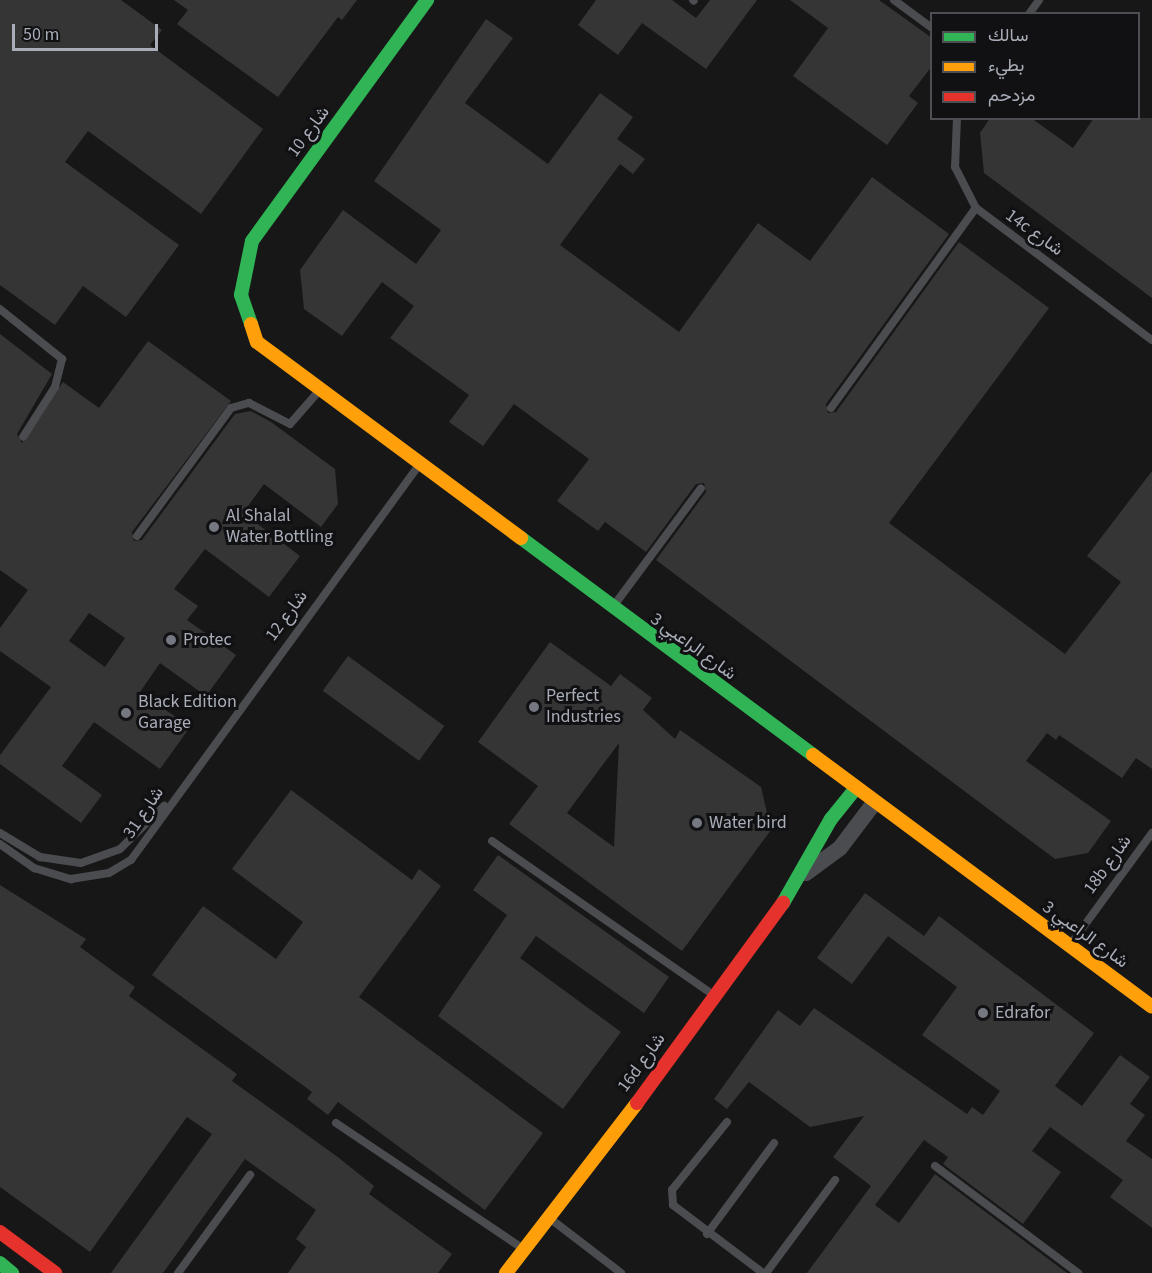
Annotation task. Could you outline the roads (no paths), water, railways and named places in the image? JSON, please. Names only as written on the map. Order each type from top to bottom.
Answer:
[{"type":"street","name":"شارع 10","points":[[241,295],[252,241],[427,0]]},
{"type":"street","name":"شارع الراعبي 3","points":[[241,295],[257,342],[318,392],[1152,1007]]},
{"type":"street","name":"16d شارع","points":[[506,1273],[528,1252],[806,873],[831,819],[855,789]]},
{"type":"street","name":"16d شارع","points":[[806,873],[840,848],[874,803]]},
{"type":"street","points":[[0,1232],[56,1273]]},
{"type":"street","points":[[0,1263],[12,1273]]},
{"type":"lane","points":[[894,0],[930,27]]},
{"type":"lane","name":"14c شارع","points":[[957,120],[955,167],[976,208],[1152,340]]},
{"type":"lane","points":[[831,408],[976,208]]},
{"type":"lane","points":[[0,309],[62,358],[55,387],[23,437]]},
{"type":"lane","points":[[136,536],[231,408],[249,403],[290,424],[318,392]]},
{"type":"lane","name":"شارع 12","points":[[182,786],[418,466]]},
{"type":"lane","points":[[611,609],[701,488]]},
{"type":"lane","name":"شارع 31","points":[[0,833],[53,861],[95,860],[132,841],[182,786]]},
{"type":"lane","name":"شارع 31","points":[[0,844],[58,877],[109,873],[140,850],[182,786]]},
{"type":"lane","name":"18b شارع","points":[[1070,946],[1152,833]]},
{"type":"lane","points":[[492,841],[715,996]]},
{"type":"lane","points":[[728,1122],[672,1190],[674,1209],[765,1273],[835,1180]]},
{"type":"lane","points":[[336,1123],[528,1252]]},
{"type":"lane","points":[[707,1234],[774,1143]]},
{"type":"lane","points":[[935,1166],[1078,1273]]},
{"type":"lane","points":[[178,1273],[250,1175]]},
{"type":"lane","points":[[552,1219],[621,1273]]},
{"type":"place","name":"Al Shalal Water Bottling","points":[[214,527]]},
{"type":"place","name":"Protec","points":[[171,640]]},
{"type":"place","name":"Perfect Industries","points":[[534,707]]},
{"type":"place","name":"Black Edition Garage","points":[[126,713]]},
{"type":"place","name":"Water bird","points":[[697,823]]},
{"type":"place","name":"Edrafor","points":[[983,1013]]}]
